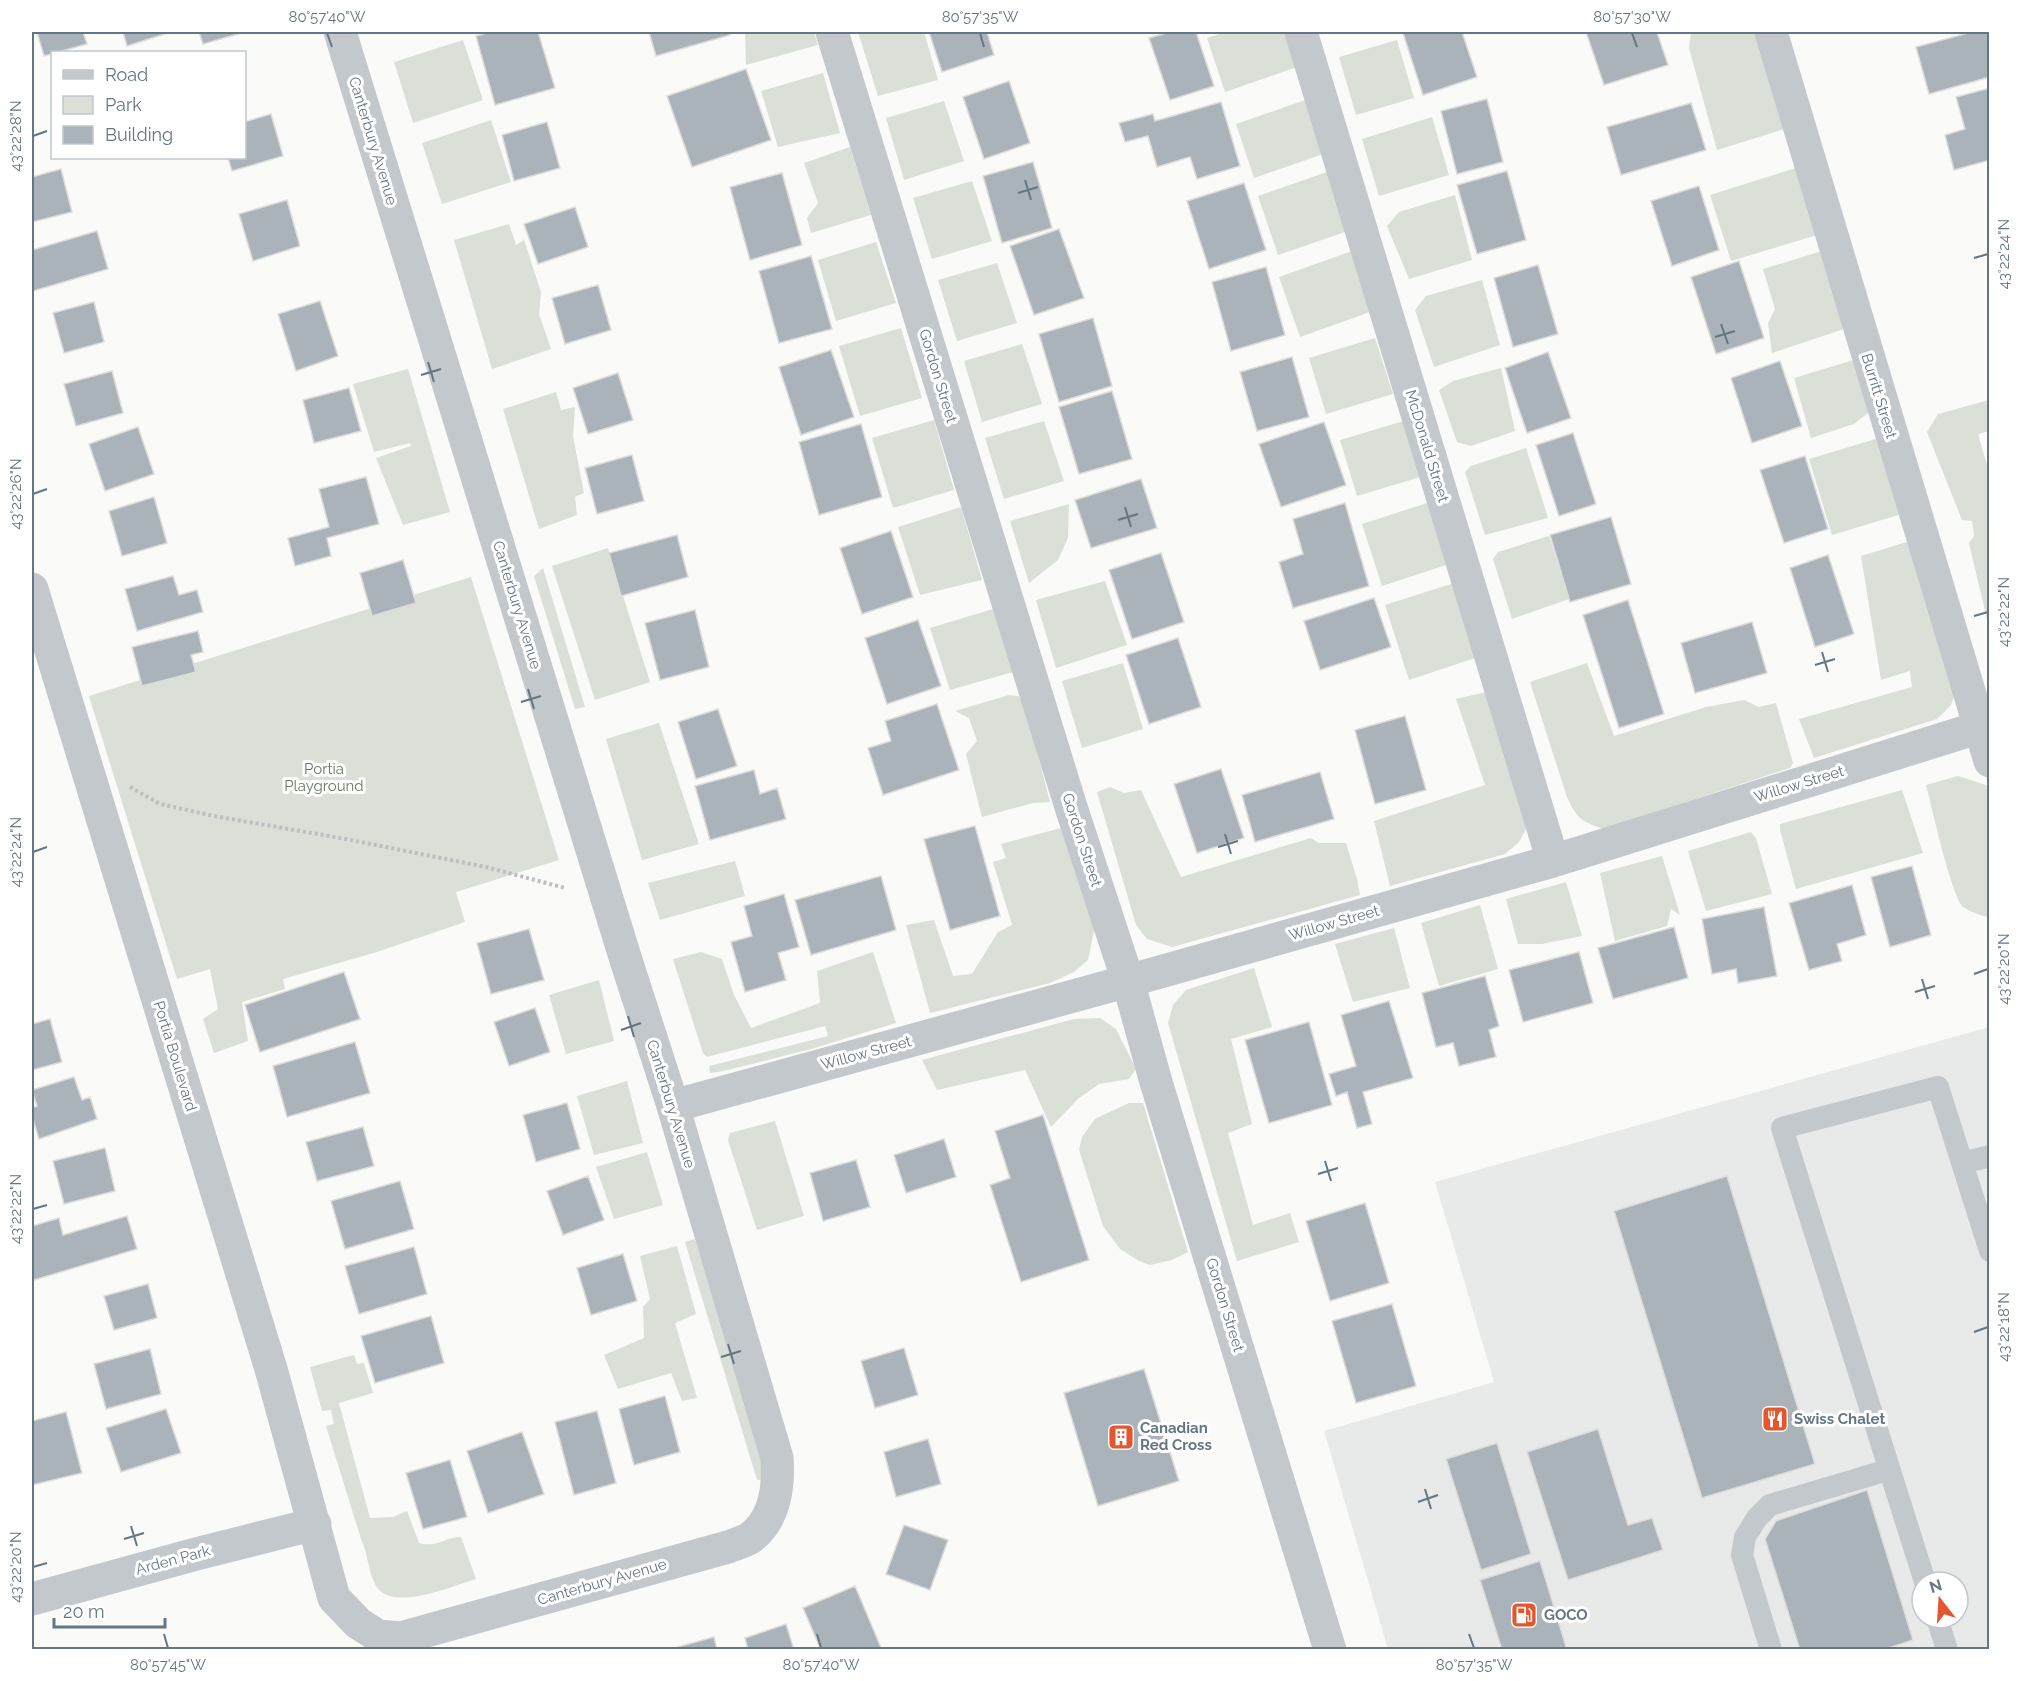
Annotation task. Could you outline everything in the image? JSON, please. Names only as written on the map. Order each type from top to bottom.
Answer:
[{"type":"street","name":"Canterbury Avenue","points":[[315,1524],[334,1598],[358,1623],[378,1636],[401,1638],[728,1547],[750,1538],[764,1522],[774,1500],[778,1481],[777,1458],[673,1106],[339,32]]},
{"type":"street","name":"Gordon Street","points":[[832,32],[1071,807],[1128,981],[1159,1093],[1330,1650]]},
{"type":"street","name":"McDonald Street","points":[[1301,32],[1553,861]]},
{"type":"street","name":"Burritt Street","points":[[1771,32],[1984,726],[1989,761]]},
{"type":"street","name":"Portia Boulevard","points":[[32,589],[271,1369],[315,1524]]},
{"type":"street","name":"Willow Street","points":[[673,1106],[1553,861],[1984,726]]},
{"type":"street","name":"Arden Park","points":[[32,1599],[315,1524]]},
{"type":"lane","points":[[1921,1570],[1782,1128],[1938,1087],[1989,1251]]},
{"type":"lane","points":[[1963,1164],[1989,1156]]},
{"type":"lane","points":[[1771,1650],[1742,1555],[1745,1537],[1757,1518],[1770,1504],[1888,1470]]},
{"type":"lane","points":[[1941,1630],[1947,1650]]},
{"type":"path","points":[[129,787],[160,804],[486,867],[534,881],[572,888]]},
{"type":"shaded area","points":[[1989,1027],[1989,1649],[1388,1649],[1324,1431],[1494,1382],[1435,1182]]},
{"type":"green space","points":[[745,32],[814,32],[818,45],[746,65]]},
{"type":"green space","points":[[858,32],[924,32],[938,80],[878,96]]},
{"type":"green space","points":[[1226,32],[1285,32],[1297,67],[1225,92],[1207,38]]},
{"type":"green space","points":[[1691,32],[1757,32],[1788,128],[1717,150],[1689,48]]},
{"type":"green space","points":[[463,40],[483,100],[413,123],[394,62]]},
{"type":"green space","points":[[1397,40],[1414,98],[1356,115],[1339,57]]},
{"type":"green space","points":[[823,73],[840,133],[778,147],[761,91]]},
{"type":"green space","points":[[1308,99],[1326,153],[1254,178],[1236,124]]},
{"type":"green space","points":[[944,101],[964,161],[904,180],[886,118]]},
{"type":"green space","points":[[1432,117],[1449,175],[1379,196],[1362,139]]},
{"type":"green space","points":[[491,120],[511,182],[442,204],[422,143]]},
{"type":"green space","points":[[850,147],[871,215],[811,233],[807,218],[818,203],[804,163]]},
{"type":"green space","points":[[1799,167],[1817,235],[1731,261],[1710,195]]},
{"type":"green space","points":[[1330,171],[1351,230],[1278,255],[1258,196]]},
{"type":"green space","points":[[972,181],[992,241],[932,259],[913,198]]},
{"type":"green space","points":[[1455,195],[1472,260],[1409,279],[1387,226],[1399,212]]},
{"type":"green space","points":[[509,224],[516,245],[524,240],[541,292],[539,314],[551,349],[492,369],[454,240]]},
{"type":"green space","points":[[876,242],[896,303],[836,321],[818,260]]},
{"type":"green space","points":[[1825,250],[1847,328],[1772,353],[1768,323],[1775,309],[1763,269]]},
{"type":"green space","points":[[1352,251],[1373,311],[1300,337],[1279,277]]},
{"type":"green space","points":[[997,263],[1017,323],[957,341],[938,280]]},
{"type":"green space","points":[[1482,280],[1500,345],[1434,367],[1415,310],[1426,296]]},
{"type":"green space","points":[[901,328],[922,398],[860,416],[839,346]]},
{"type":"green space","points":[[1375,338],[1393,394],[1326,414],[1309,358]]},
{"type":"green space","points":[[1022,344],[1042,404],[982,422],[964,361]]},
{"type":"green space","points":[[1857,359],[1872,410],[1854,424],[1811,438],[1794,378]]},
{"type":"green space","points":[[1501,368],[1515,431],[1471,446],[1457,442],[1439,390],[1453,381]]},
{"type":"green space","points":[[408,369],[450,512],[403,525],[376,458],[411,446],[410,443],[374,452],[353,384]]},
{"type":"green space","points":[[556,392],[561,410],[575,407],[573,436],[584,493],[575,497],[577,515],[539,529],[503,409]]},
{"type":"green space","points":[[1989,400],[1989,431],[1978,434],[1989,472],[1989,628],[1969,543],[1974,536],[1972,521],[1962,520],[1927,432],[1938,414]]},
{"type":"green space","points":[[934,420],[954,490],[893,508],[872,438]]},
{"type":"green space","points":[[1407,420],[1424,476],[1357,496],[1340,440]]},
{"type":"green space","points":[[1044,421],[1064,481],[1004,499],[985,438]]},
{"type":"green space","points":[[1882,437],[1905,513],[1832,535],[1809,459]]},
{"type":"green space","points":[[1526,448],[1548,518],[1485,535],[1465,472],[1471,466]]},
{"type":"green space","points":[[1430,502],[1449,564],[1382,586],[1362,524]]},
{"type":"green space","points":[[1069,504],[1068,538],[1058,560],[1029,583],[1010,521]]},
{"type":"green space","points":[[961,507],[982,580],[920,595],[898,527]]},
{"type":"green space","points":[[1549,536],[1569,599],[1512,619],[1493,559],[1498,552]]},
{"type":"green space","points":[[1913,540],[1955,694],[1951,705],[1937,719],[1814,758],[1799,719],[1912,687],[1910,671],[1881,680],[1861,556]]},
{"type":"green space","points":[[608,548],[650,682],[595,700],[552,566]]},
{"type":"green space","points":[[543,568],[585,707],[575,709],[534,576]]},
{"type":"green space","name":"Portia Playground","points":[[471,577],[559,860],[456,892],[465,922],[377,952],[283,979],[285,989],[242,1002],[248,1041],[214,1053],[203,1019],[218,1009],[210,969],[177,979],[89,696]]},
{"type":"green space","points":[[1105,581],[1127,645],[1056,668],[1036,600]]},
{"type":"green space","points":[[1454,583],[1478,657],[1409,680],[1385,605]]},
{"type":"green space","points":[[993,609],[1013,672],[950,690],[930,628]]},
{"type":"green space","points":[[1123,663],[1143,729],[1082,748],[1062,681]]},
{"type":"green space","points":[[1587,663],[1614,736],[1706,707],[1744,700],[1759,707],[1776,703],[1793,763],[1790,768],[1603,829],[1590,824],[1577,815],[1567,797],[1530,682]]},
{"type":"green space","points":[[1491,691],[1528,825],[1519,842],[1505,854],[1390,886],[1374,821],[1485,785],[1456,699]]},
{"type":"green space","points":[[1009,695],[1023,697],[1050,802],[1033,803],[982,817],[966,754],[977,741],[969,718],[955,711]]},
{"type":"green space","points":[[659,723],[699,844],[642,860],[606,739]]},
{"type":"green space","points":[[1958,776],[1986,785],[1989,793],[1989,917],[1966,909],[1958,899],[1926,785]]},
{"type":"green space","points":[[1110,787],[1124,793],[1141,790],[1181,877],[1311,838],[1319,843],[1346,843],[1360,895],[1172,947],[1147,939],[1136,925],[1097,792]]},
{"type":"green space","points":[[1902,790],[1923,853],[1796,889],[1780,824]]},
{"type":"green space","points":[[1061,828],[1095,926],[1088,960],[1074,972],[1050,983],[930,1013],[906,925],[934,920],[953,976],[972,974],[998,932],[1012,925],[993,862],[1006,858],[1001,844]]},
{"type":"green space","points":[[1751,832],[1756,838],[1772,894],[1706,911],[1688,851]]},
{"type":"green space","points":[[1662,856],[1680,915],[1671,909],[1667,926],[1615,941],[1600,873]]},
{"type":"green space","points":[[735,861],[745,896],[660,920],[648,883]]},
{"type":"green space","points":[[1566,882],[1582,936],[1542,944],[1518,944],[1506,899]]},
{"type":"green space","points":[[1480,905],[1498,969],[1439,986],[1421,923]]},
{"type":"green space","points":[[1394,928],[1410,988],[1353,1002],[1335,944]]},
{"type":"green space","points":[[701,952],[722,959],[734,995],[751,1028],[820,1003],[817,971],[873,952],[896,1023],[811,1049],[710,1073],[709,1066],[828,1036],[825,1026],[707,1057],[703,1053],[673,959]]},
{"type":"green space","points":[[1254,968],[1272,1027],[1231,1039],[1252,1124],[1228,1133],[1253,1225],[1290,1213],[1299,1242],[1237,1261],[1168,1023],[1173,1005],[1186,990]]},
{"type":"green space","points":[[599,980],[614,1041],[566,1054],[549,995]]},
{"type":"green space","points":[[1100,1018],[1116,1029],[1136,1069],[1129,1079],[1099,1084],[1079,1098],[1051,1127],[1025,1070],[937,1090],[922,1060],[1074,1019]]},
{"type":"green space","points":[[627,1081],[643,1143],[594,1155],[577,1096]]},
{"type":"green space","points":[[1129,1103],[1143,1103],[1188,1252],[1172,1260],[1150,1265],[1120,1249],[1103,1226],[1079,1150],[1082,1137],[1095,1119]]},
{"type":"green space","points":[[775,1121],[804,1216],[757,1230],[728,1140],[730,1133]]},
{"type":"green space","points":[[647,1152],[663,1205],[614,1219],[596,1167]]},
{"type":"green space","points":[[695,1239],[765,1467],[764,1479],[757,1480],[685,1242]]},
{"type":"green space","points":[[677,1246],[696,1314],[675,1323],[697,1398],[682,1401],[671,1373],[618,1389],[604,1355],[644,1338],[643,1307],[650,1299],[640,1256]]},
{"type":"green space","points":[[354,1355],[357,1364],[364,1363],[373,1393],[339,1403],[370,1518],[393,1517],[407,1511],[419,1543],[431,1544],[461,1537],[476,1579],[437,1592],[407,1597],[393,1597],[382,1593],[375,1584],[326,1426],[334,1424],[331,1410],[322,1411],[310,1367]]},
{"type":"building","points":[[37,32],[83,32],[87,44],[62,51],[51,51],[51,54],[44,56]]},
{"type":"building","points":[[123,32],[171,32],[127,46]]},
{"type":"building","points":[[199,32],[245,32],[203,44]]},
{"type":"building","points":[[490,32],[538,32],[555,88],[495,105],[476,36]]},
{"type":"building","points":[[649,32],[729,32],[730,35],[656,56]]},
{"type":"building","points":[[929,32],[987,32],[994,55],[942,72]]},
{"type":"building","points":[[1170,32],[1196,32],[1214,86],[1170,100],[1149,38]]},
{"type":"building","points":[[1462,32],[1477,77],[1423,95],[1403,33]]},
{"type":"building","points":[[1586,32],[1657,32],[1668,65],[1604,85]]},
{"type":"building","points":[[1972,32],[1990,32],[1990,77],[1929,94],[1916,47]]},
{"type":"building","points":[[746,69],[771,140],[692,167],[667,96]]},
{"type":"building","points":[[1009,81],[1030,143],[984,159],[963,97]]},
{"type":"building","points":[[1990,88],[1990,160],[1954,170],[1945,135],[1965,129],[1956,97]]},
{"type":"building","points":[[1487,99],[1503,162],[1457,174],[1441,111]]},
{"type":"building","points":[[1221,102],[1240,166],[1197,179],[1190,157],[1157,167],[1148,136],[1125,142],[1119,123],[1153,114],[1155,121]]},
{"type":"building","points":[[1691,103],[1706,150],[1621,175],[1607,127]]},
{"type":"building","points":[[271,114],[283,156],[232,171],[228,159],[246,159],[246,121]]},
{"type":"building","points":[[547,122],[560,168],[514,181],[502,135]]},
{"type":"building","points":[[1033,162],[1052,228],[1002,243],[983,176]]},
{"type":"building","points":[[61,169],[72,212],[32,222],[32,177]]},
{"type":"building","points":[[1507,171],[1526,240],[1477,254],[1457,185]]},
{"type":"building","points":[[782,173],[802,245],[750,260],[730,187]]},
{"type":"building","points":[[1244,183],[1266,250],[1209,269],[1187,201]]},
{"type":"building","points":[[1699,186],[1719,250],[1672,266],[1651,201]]},
{"type":"building","points":[[287,200],[300,246],[253,261],[239,214]]},
{"type":"building","points":[[575,207],[588,247],[538,264],[524,224]]},
{"type":"building","points":[[1059,229],[1084,298],[1034,315],[1010,246]]},
{"type":"building","points":[[97,231],[108,269],[33,291],[32,250]]},
{"type":"building","points":[[811,256],[832,329],[779,343],[759,271]]},
{"type":"building","points":[[1739,261],[1764,338],[1716,354],[1691,277]]},
{"type":"building","points":[[1538,265],[1558,334],[1513,347],[1494,278]]},
{"type":"building","points":[[1266,267],[1285,335],[1231,351],[1212,282]]},
{"type":"building","points":[[598,285],[611,330],[565,344],[552,298]]},
{"type":"building","points":[[320,301],[338,356],[296,371],[278,314]]},
{"type":"building","points":[[94,302],[104,342],[64,353],[53,313]]},
{"type":"building","points":[[1093,318],[1112,386],[1059,402],[1039,334]]},
{"type":"building","points":[[831,350],[854,417],[801,435],[779,367]]},
{"type":"building","points":[[1548,352],[1571,418],[1527,433],[1505,368]]},
{"type":"building","points":[[1292,357],[1309,417],[1257,431],[1240,372]]},
{"type":"building","points":[[1780,361],[1802,426],[1752,443],[1731,378]]},
{"type":"building","points":[[112,371],[123,413],[76,426],[64,384]]},
{"type":"building","points":[[618,373],[633,420],[588,434],[573,388]]},
{"type":"building","points":[[349,388],[361,431],[314,443],[303,400]]},
{"type":"building","points":[[1112,391],[1132,459],[1079,474],[1059,407]]},
{"type":"building","points":[[1324,422],[1346,485],[1281,507],[1259,444]]},
{"type":"building","points":[[861,424],[882,497],[819,515],[799,442]]},
{"type":"building","points":[[138,427],[154,474],[105,491],[89,444]]},
{"type":"building","points":[[1573,433],[1596,504],[1559,516],[1536,445]]},
{"type":"building","points":[[632,455],[644,501],[597,514],[585,468]]},
{"type":"building","points":[[1805,456],[1828,529],[1784,543],[1760,470]]},
{"type":"building","points":[[366,477],[379,524],[327,538],[331,556],[295,566],[288,538],[329,527],[319,489]]},
{"type":"building","points":[[1141,479],[1157,528],[1091,548],[1075,500]]},
{"type":"building","points":[[154,497],[167,543],[122,556],[109,511]]},
{"type":"building","points":[[1345,503],[1369,586],[1293,608],[1279,562],[1303,554],[1293,519]]},
{"type":"building","points":[[1611,517],[1631,584],[1570,602],[1550,535]]},
{"type":"building","points":[[891,531],[913,597],[862,614],[840,548]]},
{"type":"building","points":[[677,535],[688,577],[621,596],[609,553]]},
{"type":"building","points":[[1161,553],[1184,622],[1132,639],[1109,570]]},
{"type":"building","points":[[1828,555],[1854,634],[1815,647],[1790,568]]},
{"type":"building","points":[[403,560],[416,603],[372,616],[360,573]]},
{"type":"building","points":[[173,576],[179,595],[197,590],[203,612],[137,631],[125,589]]},
{"type":"building","points":[[1374,598],[1391,647],[1320,670],[1304,621]]},
{"type":"building","points":[[1628,600],[1664,714],[1619,728],[1583,615]]},
{"type":"building","points":[[695,610],[709,667],[660,680],[645,623]]},
{"type":"building","points":[[918,620],[941,686],[887,704],[865,638]]},
{"type":"building","points":[[1752,622],[1767,673],[1695,693],[1681,643]]},
{"type":"building","points":[[198,631],[203,652],[191,655],[196,672],[142,686],[132,647]]},
{"type":"building","points":[[1178,638],[1201,707],[1149,724],[1126,655]]},
{"type":"building","points":[[937,704],[959,770],[883,795],[868,748],[891,741],[885,721]]},
{"type":"building","points":[[718,709],[737,766],[696,779],[678,722]]},
{"type":"building","points":[[1405,716],[1426,790],[1375,804],[1355,730]]},
{"type":"building","points":[[1221,769],[1244,838],[1197,853],[1174,784]]},
{"type":"building","points":[[754,770],[760,794],[777,788],[786,819],[710,840],[695,786]]},
{"type":"building","points":[[1320,772],[1334,819],[1255,842],[1242,795]]},
{"type":"building","points":[[975,826],[1000,916],[950,930],[924,839]]},
{"type":"building","points":[[1912,866],[1931,935],[1890,947],[1871,877]]},
{"type":"building","points":[[881,876],[896,930],[811,955],[795,900]]},
{"type":"building","points":[[1852,885],[1866,935],[1837,944],[1842,961],[1809,970],[1789,903]]},
{"type":"building","points":[[784,894],[799,947],[778,953],[786,980],[745,992],[731,942],[752,936],[744,906]]},
{"type":"building","points":[[1764,907],[1777,976],[1738,983],[1736,969],[1712,974],[1702,919]]},
{"type":"building","points":[[1674,927],[1688,978],[1613,999],[1598,948]]},
{"type":"building","points":[[529,929],[544,980],[491,994],[477,943]]},
{"type":"building","points":[[1579,952],[1593,1003],[1523,1022],[1509,970]]},
{"type":"building","points":[[344,972],[360,1019],[260,1052],[245,1005]]},
{"type":"building","points":[[1485,976],[1499,1026],[1489,1030],[1496,1057],[1459,1066],[1453,1043],[1436,1047],[1422,993]]},
{"type":"building","points":[[1389,1001],[1413,1078],[1363,1092],[1372,1124],[1357,1128],[1347,1092],[1336,1096],[1329,1074],[1356,1066],[1341,1015]]},
{"type":"building","points":[[535,1008],[550,1052],[509,1066],[494,1022]]},
{"type":"building","points":[[50,1019],[62,1062],[32,1070],[32,1024]]},
{"type":"building","points":[[1309,1022],[1332,1105],[1269,1123],[1245,1040]]},
{"type":"building","points":[[355,1042],[370,1093],[287,1117],[273,1066]]},
{"type":"building","points":[[74,1077],[82,1100],[90,1097],[97,1119],[39,1139],[32,1116],[32,1108],[37,1106],[32,1090]]},
{"type":"building","points":[[567,1103],[580,1149],[536,1162],[523,1115]]},
{"type":"building","points":[[1043,1115],[1089,1260],[1021,1282],[990,1185],[1010,1178],[995,1131]]},
{"type":"building","points":[[363,1127],[374,1166],[317,1181],[306,1142]]},
{"type":"building","points":[[944,1139],[956,1177],[906,1193],[894,1155]]},
{"type":"building","points":[[105,1148],[115,1191],[64,1204],[53,1161]]},
{"type":"building","points":[[856,1160],[870,1207],[823,1221],[810,1173]]},
{"type":"building","points":[[588,1176],[604,1220],[563,1235],[547,1191]]},
{"type":"building","points":[[1727,1176],[1815,1464],[1702,1498],[1614,1211]]},
{"type":"building","points":[[400,1181],[414,1229],[345,1249],[331,1201]]},
{"type":"building","points":[[1365,1203],[1389,1283],[1330,1301],[1306,1221]]},
{"type":"building","points":[[127,1216],[137,1249],[34,1280],[32,1226],[59,1218],[63,1235]]},
{"type":"building","points":[[414,1247],[427,1294],[359,1314],[345,1266]]},
{"type":"building","points":[[623,1254],[637,1301],[591,1315],[577,1268]]},
{"type":"building","points":[[148,1284],[157,1318],[114,1330],[104,1296]]},
{"type":"building","points":[[1392,1304],[1416,1386],[1356,1403],[1332,1321]]},
{"type":"building","points":[[431,1316],[444,1363],[375,1383],[361,1336]]},
{"type":"building","points":[[904,1348],[918,1395],[875,1408],[861,1361]]},
{"type":"building","points":[[150,1349],[161,1394],[106,1409],[94,1364]]},
{"type":"building","name":"Canadian Red Cross","points":[[1144,1369],[1179,1481],[1098,1506],[1064,1393]]},
{"type":"building","points":[[665,1396],[680,1452],[634,1465],[619,1409]]},
{"type":"building","points":[[166,1409],[181,1453],[121,1472],[106,1428]]},
{"type":"building","points":[[597,1411],[616,1483],[574,1495],[555,1422]]},
{"type":"building","points":[[66,1412],[82,1473],[32,1485],[32,1421]]},
{"type":"building","points":[[1598,1429],[1628,1525],[1652,1518],[1663,1550],[1568,1580],[1527,1452]]},
{"type":"building","points":[[522,1432],[544,1494],[488,1513],[467,1451]]},
{"type":"building","points":[[928,1439],[941,1484],[896,1497],[884,1452]]},
{"type":"building","points":[[1497,1443],[1531,1554],[1481,1570],[1446,1459]]},
{"type":"building","points":[[450,1460],[467,1517],[423,1529],[406,1473]]},
{"type":"building","points":[[1867,1490],[1913,1640],[1883,1650],[1800,1650],[1765,1539],[1776,1521]]},
{"type":"building","points":[[904,1525],[948,1540],[930,1590],[886,1574]]},
{"type":"building","name":"GOCO","points":[[1540,1561],[1567,1650],[1502,1650],[1480,1580]]},
{"type":"building","points":[[855,1586],[882,1650],[821,1650],[803,1608]]},
{"type":"building","points":[[786,1624],[794,1650],[748,1650],[745,1638]]},
{"type":"building","points":[[714,1637],[717,1650],[674,1650],[674,1648]]},
{"type":"place","name":"Swiss Chalet","points":[[1775,1419]]},
{"type":"place","name":"Canadian Red Cross","points":[[1121,1437]]},
{"type":"place","name":"GOCO","points":[[1524,1615]]}]
